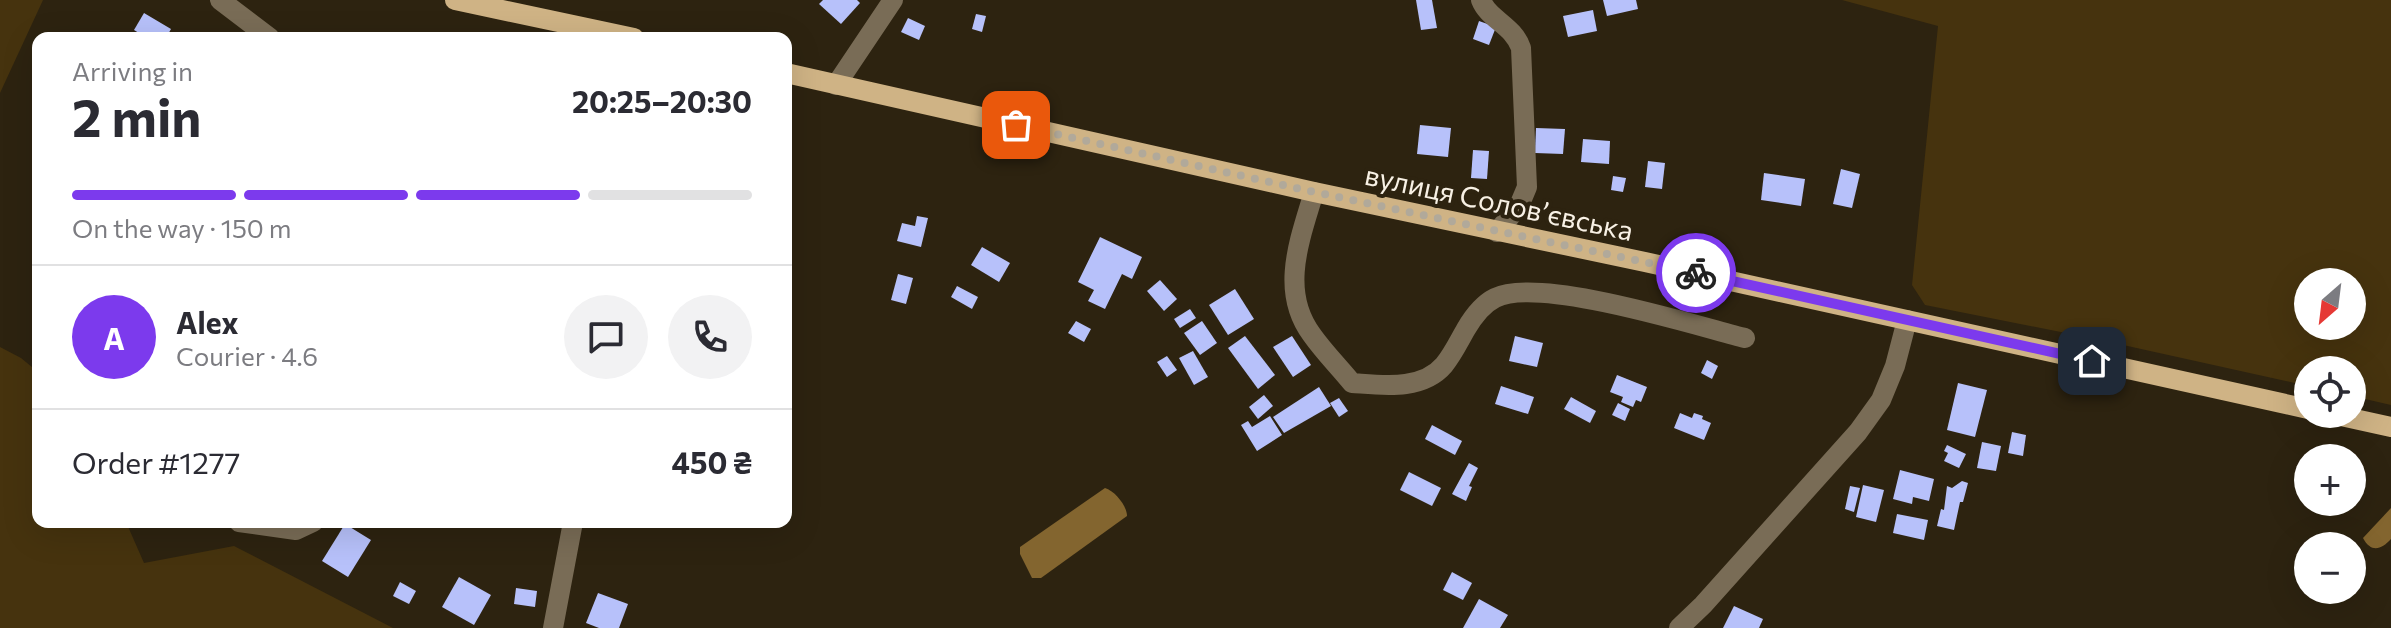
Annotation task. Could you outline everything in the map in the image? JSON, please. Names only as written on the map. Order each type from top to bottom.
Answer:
[{"type":"main road","points":[[455,0],[605,32]]},
{"type":"main road","name":"вулиця Соловʼєвська","points":[[792,74],[2294,406]]},
{"type":"main road","points":[[2366,421],[2391,427]]},
{"type":"street","points":[[220,0],[262,32]]},
{"type":"street","points":[[836,85],[893,0]]},
{"type":"street","points":[[1481,0],[1489,14],[1509,29],[1521,48],[1527,187],[1519,206],[1497,232]]},
{"type":"street","points":[[1314,192],[1296,253],[1295,301],[1311,335],[1352,383],[1397,384],[1427,379],[1444,365],[1481,309],[1494,298],[1511,293],[1532,292],[1593,301],[1745,338]]},
{"type":"street","points":[[1679,628],[1858,432],[1881,400],[1895,366],[1907,320]]},
{"type":"street","points":[[553,628],[572,528]]},
{"type":"shaded area","points":[[0,0],[43,0],[0,93]]},
{"type":"shaded area","points":[[1842,0],[2391,0],[2391,405],[2366,399],[2366,356],[2294,356],[2294,383],[1925,305],[1912,285],[1938,26]]},
{"type":"shaded area","points":[[0,347],[32,367],[32,528],[129,528],[144,563],[234,546],[393,628],[0,628]]},
{"type":"shaded area","points":[[1105,488],[1120,499],[1127,516],[1041,578],[1032,578],[1020,554],[1020,547]]},
{"type":"shaded area","points":[[2391,508],[2391,539],[2384,546],[2373,548],[2366,543],[2366,535]]},
{"type":"building","points":[[823,0],[857,0],[860,3],[841,24],[819,4]]},
{"type":"building","points":[[1416,0],[1432,0],[1437,28],[1421,30]]},
{"type":"building","points":[[1603,0],[1636,0],[1638,9],[1607,16]]},
{"type":"building","points":[[1593,10],[1597,31],[1568,37],[1563,16]]},
{"type":"building","points":[[144,13],[171,29],[169,32],[134,30]]},
{"type":"building","points":[[976,14],[986,16],[982,32],[972,29]]},
{"type":"building","points":[[908,18],[925,26],[919,40],[901,32]]},
{"type":"building","points":[[1479,21],[1496,27],[1489,45],[1473,39]]},
{"type":"building","points":[[1420,125],[1451,128],[1448,157],[1417,154]]},
{"type":"building","points":[[1536,128],[1565,129],[1563,154],[1535,153]]},
{"type":"building","points":[[1583,139],[1610,141],[1609,164],[1581,162]]},
{"type":"building","points":[[1473,150],[1489,151],[1487,179],[1471,178]]},
{"type":"building","points":[[1648,161],[1665,163],[1662,189],[1645,187]]},
{"type":"building","points":[[1841,169],[1860,174],[1852,208],[1833,204]]},
{"type":"building","points":[[1764,173],[1805,179],[1801,206],[1761,200]]},
{"type":"building","points":[[1613,176],[1626,178],[1623,192],[1611,190]]},
{"type":"building","points":[[917,216],[928,218],[921,247],[897,241],[902,223],[915,226]]},
{"type":"building","points":[[1100,237],[1142,257],[1132,279],[1122,274],[1105,309],[1088,301],[1094,290],[1078,282]]},
{"type":"building","points":[[982,247],[1010,263],[999,282],[971,265]]},
{"type":"building","points":[[898,274],[913,278],[906,304],[891,300]]},
{"type":"building","points":[[1160,280],[1177,299],[1164,311],[1147,291]]},
{"type":"building","points":[[957,286],[978,297],[972,309],[951,297]]},
{"type":"building","points":[[1235,289],[1254,319],[1228,335],[1209,305]]},
{"type":"building","points":[[1190,309],[1196,318],[1180,328],[1174,319]]},
{"type":"building","points":[[1076,321],[1091,329],[1084,342],[1068,333]]},
{"type":"building","points":[[1202,321],[1217,343],[1200,355],[1184,333]]},
{"type":"building","points":[[1245,336],[1275,375],[1258,389],[1228,348]]},
{"type":"building","points":[[1292,336],[1311,365],[1293,377],[1273,347]]},
{"type":"building","points":[[1515,336],[1543,343],[1537,367],[1509,361]]},
{"type":"building","points":[[1193,351],[1208,377],[1194,385],[1179,358]]},
{"type":"building","points":[[1167,356],[1177,370],[1167,377],[1157,362]]},
{"type":"building","points":[[1707,360],[1718,366],[1712,379],[1701,373]]},
{"type":"building","points":[[1617,375],[1647,387],[1641,402],[1636,400],[1633,407],[1621,402],[1623,397],[1610,392]]},
{"type":"building","points":[[1958,383],[1987,390],[1975,437],[1947,430]]},
{"type":"building","points":[[1501,386],[1534,397],[1528,414],[1495,404]]},
{"type":"building","points":[[1319,387],[1331,406],[1284,433],[1273,417]]},
{"type":"building","points":[[1264,395],[1273,406],[1258,419],[1249,407]]},
{"type":"building","points":[[1571,397],[1596,411],[1590,423],[1564,409]]},
{"type":"building","points":[[1339,398],[1348,411],[1339,417],[1330,403]]},
{"type":"building","points":[[1618,403],[1630,409],[1625,421],[1612,415]]},
{"type":"building","points":[[1680,413],[1692,418],[1694,413],[1711,423],[1704,440],[1674,428]]},
{"type":"building","points":[[1270,416],[1282,435],[1257,451],[1241,425],[1248,421],[1252,427]]},
{"type":"building","points":[[1432,425],[1462,441],[1455,455],[1425,439]]},
{"type":"building","points":[[2012,432],[2026,435],[2023,456],[2008,453]]},
{"type":"building","points":[[1982,442],[2001,446],[1996,471],[1977,468]]},
{"type":"building","points":[[1947,445],[1966,454],[1959,468],[1944,461],[1948,453],[1944,451]]},
{"type":"building","points":[[1469,463],[1478,468],[1466,501],[1452,494]]},
{"type":"building","points":[[1900,470],[1934,479],[1929,501],[1913,497],[1912,504],[1893,499]]},
{"type":"building","points":[[1409,472],[1441,488],[1432,506],[1400,490]]},
{"type":"building","points":[[1962,481],[1968,483],[1954,530],[1937,526],[1941,509],[1944,510],[1947,486],[1952,488]]},
{"type":"building","points":[[1863,485],[1884,490],[1876,522],[1856,517]]},
{"type":"building","points":[[1850,486],[1860,488],[1854,512],[1845,509]]},
{"type":"building","points":[[1897,514],[1928,520],[1924,540],[1893,533]]},
{"type":"building","points":[[343,528],[352,528],[371,540],[348,577],[322,561]]},
{"type":"building","points":[[1452,572],[1472,583],[1463,600],[1443,590]]},
{"type":"building","points":[[459,577],[491,595],[474,625],[442,607]]},
{"type":"building","points":[[400,582],[416,591],[409,604],[393,596]]},
{"type":"building","points":[[516,588],[537,591],[535,607],[514,604]]},
{"type":"building","points":[[598,593],[628,604],[619,628],[599,628],[586,623]]},
{"type":"building","points":[[1479,599],[1508,615],[1500,628],[1463,628]]},
{"type":"building","points":[[1734,606],[1763,619],[1759,628],[1723,628]]},
{"type":"way so far","points":[[1016,125],[1696,273]]},
{"type":"route","points":[[1696,273],[2092,361]]}]
